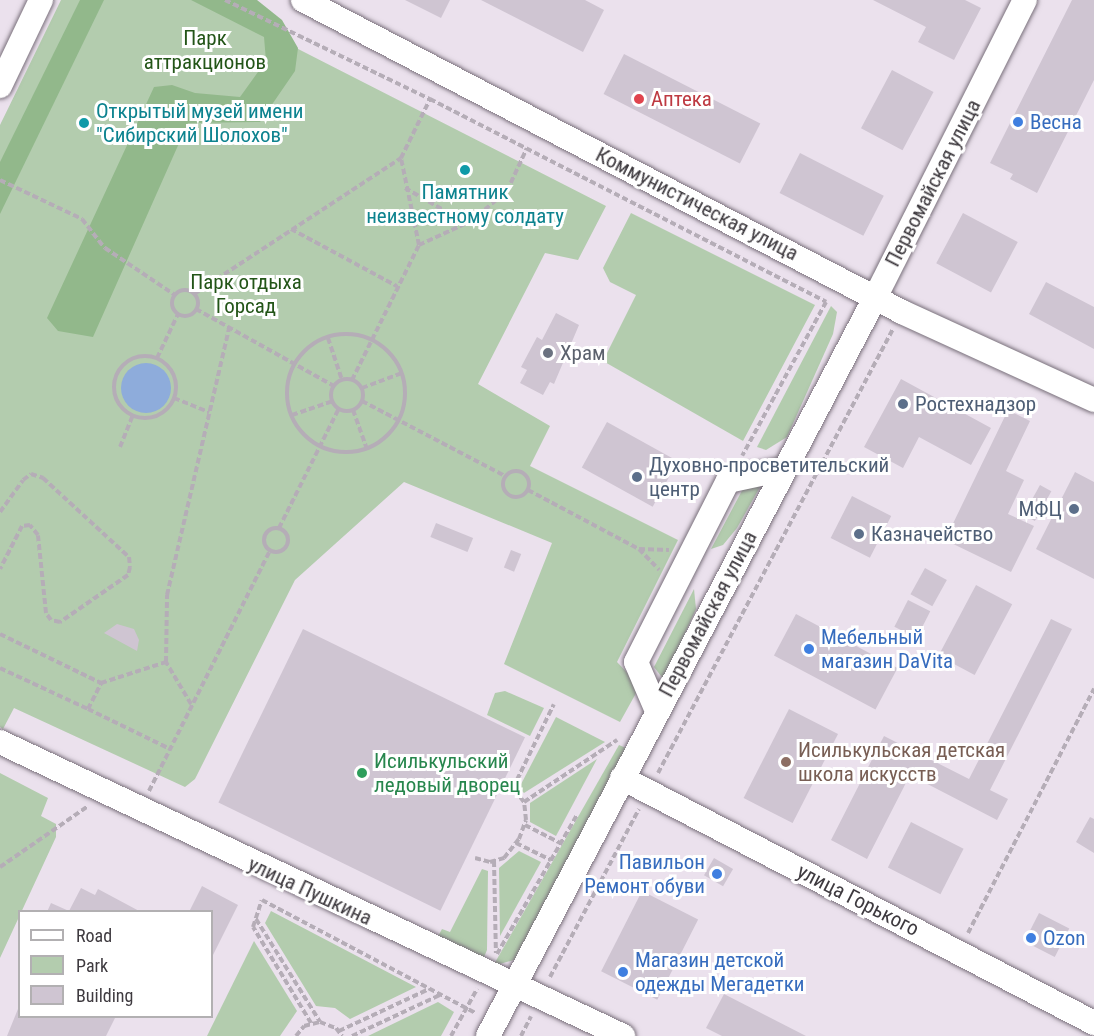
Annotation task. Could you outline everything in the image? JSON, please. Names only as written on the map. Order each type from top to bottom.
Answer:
[{"type":"street","points":[[0,86],[41,0]]},
{"type":"street","name":"Коммунистическая улица","points":[[303,0],[876,296],[902,312],[1094,400]]},
{"type":"street","name":"Первомайская улица","points":[[491,1030],[876,296],[1025,0]]},
{"type":"street","points":[[657,711],[636,662],[728,481],[784,469]]},
{"type":"street","name":"улица Пушкина","points":[[0,742],[140,810],[491,965],[513,987],[540,997],[623,1036]]},
{"type":"street","name":"улица Горького","points":[[622,778],[1094,1023]]},
{"type":"path","points":[[225,0],[430,99],[826,302],[728,481]]},
{"type":"path","points":[[194,294],[401,158],[430,99]]},
{"type":"path","points":[[352,380],[419,245],[467,223],[507,192],[526,148]]},
{"type":"path","points":[[401,158],[405,188],[419,245]]},
{"type":"path","points":[[0,180],[82,219],[105,248],[175,295]]},
{"type":"path","points":[[405,188],[467,223]]},
{"type":"path","points":[[291,229],[398,285]]},
{"type":"path","points":[[175,295],[186,290],[194,294]]},
{"type":"path","points":[[194,294],[196,309]]},
{"type":"path","points":[[175,295],[173,308],[178,314],[190,315],[196,309]]},
{"type":"path","points":[[196,309],[334,386]]},
{"type":"path","points":[[521,1036],[902,312]]},
{"type":"path","points":[[157,358],[178,314]]},
{"type":"path","points":[[191,704],[166,662],[167,595],[229,328]]},
{"type":"path","points":[[351,335],[372,340],[393,356],[402,373],[406,392],[398,420],[380,442],[367,449],[339,452],[321,446],[302,432],[292,415],[287,393],[294,365],[306,350],[328,338],[351,335]]},
{"type":"path","points":[[328,338],[342,380]]},
{"type":"path","points":[[147,356],[157,358],[172,371],[174,398],[158,416],[133,415],[115,397],[115,377],[128,361],[147,356]]},
{"type":"path","points":[[362,388],[402,373]]},
{"type":"path","points":[[353,410],[339,408],[333,401],[334,386],[342,380],[352,380],[362,388]]},
{"type":"path","points":[[353,410],[362,401],[362,388]]},
{"type":"path","points":[[174,398],[209,412]]},
{"type":"path","points":[[292,415],[333,401]]},
{"type":"path","points":[[362,401],[505,476]]},
{"type":"path","points":[[270,550],[264,541],[265,533],[279,528],[339,408]]},
{"type":"path","points":[[353,410],[367,449]]},
{"type":"path","points":[[120,447],[133,415]]},
{"type":"path","points":[[516,471],[524,473],[529,481],[528,490],[522,496],[508,495],[503,489],[505,476],[516,471]]},
{"type":"path","points":[[0,512],[23,480],[32,474],[43,478],[129,557],[130,567],[128,575],[60,622],[51,620],[46,613],[38,536],[30,525],[22,526],[0,568]]},
{"type":"path","points":[[528,490],[639,549],[674,587]]},
{"type":"path","points":[[270,550],[281,550],[287,544],[287,537],[279,528]]},
{"type":"path","points":[[639,549],[692,551]]},
{"type":"path","points":[[140,810],[270,550]]},
{"type":"path","points":[[0,634],[101,683],[166,662]]},
{"type":"path","points":[[0,668],[170,749]]},
{"type":"path","points":[[88,709],[101,683]]},
{"type":"path","points":[[958,952],[1094,689]]},
{"type":"path","points":[[475,858],[494,861],[504,858],[516,843],[525,825],[524,802],[513,788],[554,704]]},
{"type":"path","points":[[524,802],[621,738],[615,747]]},
{"type":"path","points":[[0,867],[105,793]]},
{"type":"path","points":[[452,1036],[582,805]]},
{"type":"path","points":[[525,825],[560,843]]},
{"type":"path","points":[[516,843],[550,860]]},
{"type":"path","points":[[491,965],[494,861]]},
{"type":"path","points":[[311,1023],[252,927],[262,900],[467,1008],[491,1030]]},
{"type":"path","points":[[256,920],[320,1022]]},
{"type":"path","points":[[339,1031],[430,989]]},
{"type":"path","points":[[352,1036],[441,995]]},
{"type":"path","points":[[296,1036],[311,1023],[320,1022],[339,1031],[342,1036]]},
{"type":"green space","name":"Парк отдыха Горсад","points":[[61,0],[202,0],[606,206],[578,260],[545,253],[478,384],[550,426],[530,466],[678,540],[617,662],[640,686],[620,722],[504,664],[552,543],[404,482],[295,580],[195,779],[185,787],[14,708],[3,729],[0,727],[0,125]]},
{"type":"green space","points":[[80,0],[104,0],[0,214],[0,162]]},
{"type":"green space","points":[[191,0],[257,0],[282,20],[298,48],[295,71],[260,122],[188,123],[93,337],[58,331],[47,318],[154,87],[172,85],[195,93],[240,97],[266,61],[264,37]]},
{"type":"green space","points":[[631,213],[815,305],[743,441],[603,361],[636,295],[610,282],[603,268]]},
{"type":"green space","points":[[831,306],[837,312],[833,334],[787,437],[766,450],[757,447]]},
{"type":"green space","points":[[757,481],[760,487],[737,528],[723,545],[711,549],[746,483]]},
{"type":"green space","points":[[694,589],[696,609],[664,680],[654,667]]},
{"type":"green space","points":[[505,691],[544,708],[530,736],[487,715],[495,693]]},
{"type":"green space","points":[[556,717],[605,742],[524,793],[519,788]]},
{"type":"green space","points":[[619,745],[626,748],[517,959],[493,966]]},
{"type":"green space","points":[[597,759],[556,836],[530,822],[530,803]]},
{"type":"green space","points":[[0,773],[48,798],[41,816],[56,824],[56,837],[22,910],[18,910],[18,919],[0,958]]},
{"type":"green space","points":[[519,851],[541,862],[500,936],[499,868]]},
{"type":"green space","points":[[482,869],[488,871],[487,950],[482,962],[436,940],[442,929],[450,932]]},
{"type":"green space","points":[[271,911],[416,987],[350,1019],[335,1008],[316,1006],[265,923]]},
{"type":"green space","points":[[254,941],[297,1011],[280,1036],[207,1036]]},
{"type":"green space","points":[[438,1002],[454,1012],[441,1036],[368,1036]]},
{"type":"water","points":[[141,363],[151,363],[164,370],[171,383],[171,393],[164,406],[151,413],[141,413],[132,409],[125,402],[121,393],[121,383],[125,374],[132,367]]},
{"type":"building","points":[[405,0],[450,0],[441,18]]},
{"type":"building","points":[[481,0],[585,0],[604,10],[583,52]]},
{"type":"building","points":[[873,0],[965,0],[981,8],[954,60],[918,42],[926,27]]},
{"type":"building","points":[[1072,0],[1094,0],[1094,80],[1037,193],[1010,179],[1013,174],[990,163]]},
{"type":"building","points":[[624,54],[760,123],[740,164],[604,94]]},
{"type":"building","points":[[892,70],[933,92],[903,150],[861,128]]},
{"type":"building","points":[[800,153],[884,196],[863,236],[780,193]]},
{"type":"building","points":[[963,213],[1018,242],[991,292],[936,263]]},
{"type":"building","points":[[1046,282],[1094,307],[1094,349],[1029,314]]},
{"type":"building","name":"Храм","points":[[556,313],[579,325],[554,384],[550,382],[543,395],[520,383],[527,370],[521,367],[537,337],[542,340]]},
{"type":"building","points":[[901,379],[991,428],[971,465],[919,437],[903,468],[864,447]]},
{"type":"building","points":[[1008,410],[1030,421],[1006,471],[1024,480],[1008,514],[1034,526],[1011,572],[945,540]]},
{"type":"building","points":[[607,422],[678,461],[653,507],[582,467]]},
{"type":"building","points":[[1075,472],[1094,482],[1094,579],[1036,549]]},
{"type":"building","points":[[1040,485],[1051,491],[1035,521],[1024,515]]},
{"type":"building","points":[[852,496],[891,516],[870,558],[831,538]]},
{"type":"building","points":[[436,523],[473,538],[467,552],[430,537]]},
{"type":"building","points":[[511,550],[521,554],[514,572],[504,568]]},
{"type":"building","points":[[925,568],[947,580],[932,606],[910,594]]},
{"type":"building","points":[[976,585],[1012,604],[975,675],[938,656]]},
{"type":"building","points":[[908,600],[930,611],[917,638],[894,627]]},
{"type":"building","points":[[796,614],[898,668],[875,709],[774,655]]},
{"type":"building","points":[[1051,619],[1072,629],[990,790],[1008,799],[997,820],[910,775],[867,859],[831,840],[884,736],[969,779]]},
{"type":"building","points":[[117,624],[134,629],[139,640],[137,651],[104,633]]},
{"type":"building","points":[[303,629],[525,737],[440,911],[218,802]]},
{"type":"building","name":"Исилькульская детская школа искусств","points":[[789,709],[838,734],[793,823],[744,798]]},
{"type":"building","points":[[1090,817],[1094,819],[1094,853],[1076,842]]},
{"type":"building","points":[[911,822],[964,849],[940,894],[888,867]]},
{"type":"building","points":[[714,858],[733,869],[723,886],[704,875]]},
{"type":"building","points":[[202,886],[238,905],[213,955],[213,910],[190,910]]},
{"type":"building","points":[[81,888],[95,895],[98,889],[137,910],[70,910]]},
{"type":"building","points":[[642,891],[698,920],[657,1000],[601,971]]},
{"type":"building","points":[[51,903],[67,910],[48,910]]},
{"type":"building","points":[[1039,913],[1069,928],[1055,957],[1024,942]]},
{"type":"building","points":[[724,994],[806,1036],[722,1036],[706,1028]]},
{"type":"building","points":[[18,1009],[18,1018],[115,1018],[106,1036],[7,1036]]},
{"type":"place","name":"Аптека","points":[[639,99]]},
{"type":"place","name":"Весна","points":[[1018,122]]},
{"type":"place","name":"Открытый музей имени \"Сибирский Шолохов\"","points":[[84,123]]},
{"type":"place","name":"Памятник неизвестному солдату","points":[[465,170]]},
{"type":"place","name":"Храм","points":[[548,353]]},
{"type":"place","name":"Ростехнадзор","points":[[903,404]]},
{"type":"place","name":"Духовно-просветительский центр","points":[[637,477]]},
{"type":"place","name":"МФЦ","points":[[1074,509]]},
{"type":"place","name":"Казначейство","points":[[859,534]]},
{"type":"place","name":"Мебельный магазин DaVita","points":[[809,649]]},
{"type":"place","name":"Исилькульская детская школа искусств","points":[[786,762]]},
{"type":"place","name":"Исилькульский ледовый дворец","points":[[362,773]]},
{"type":"place","name":"Павильон Ремонт обуви","points":[[717,874]]},
{"type":"place","name":"Ozon","points":[[1031,938]]},
{"type":"place","name":"Магазин детской одежды Мегадетки","points":[[623,972]]},
{"type":"park label","name":"Парк аттракционов","points":[[205,50]]}]
